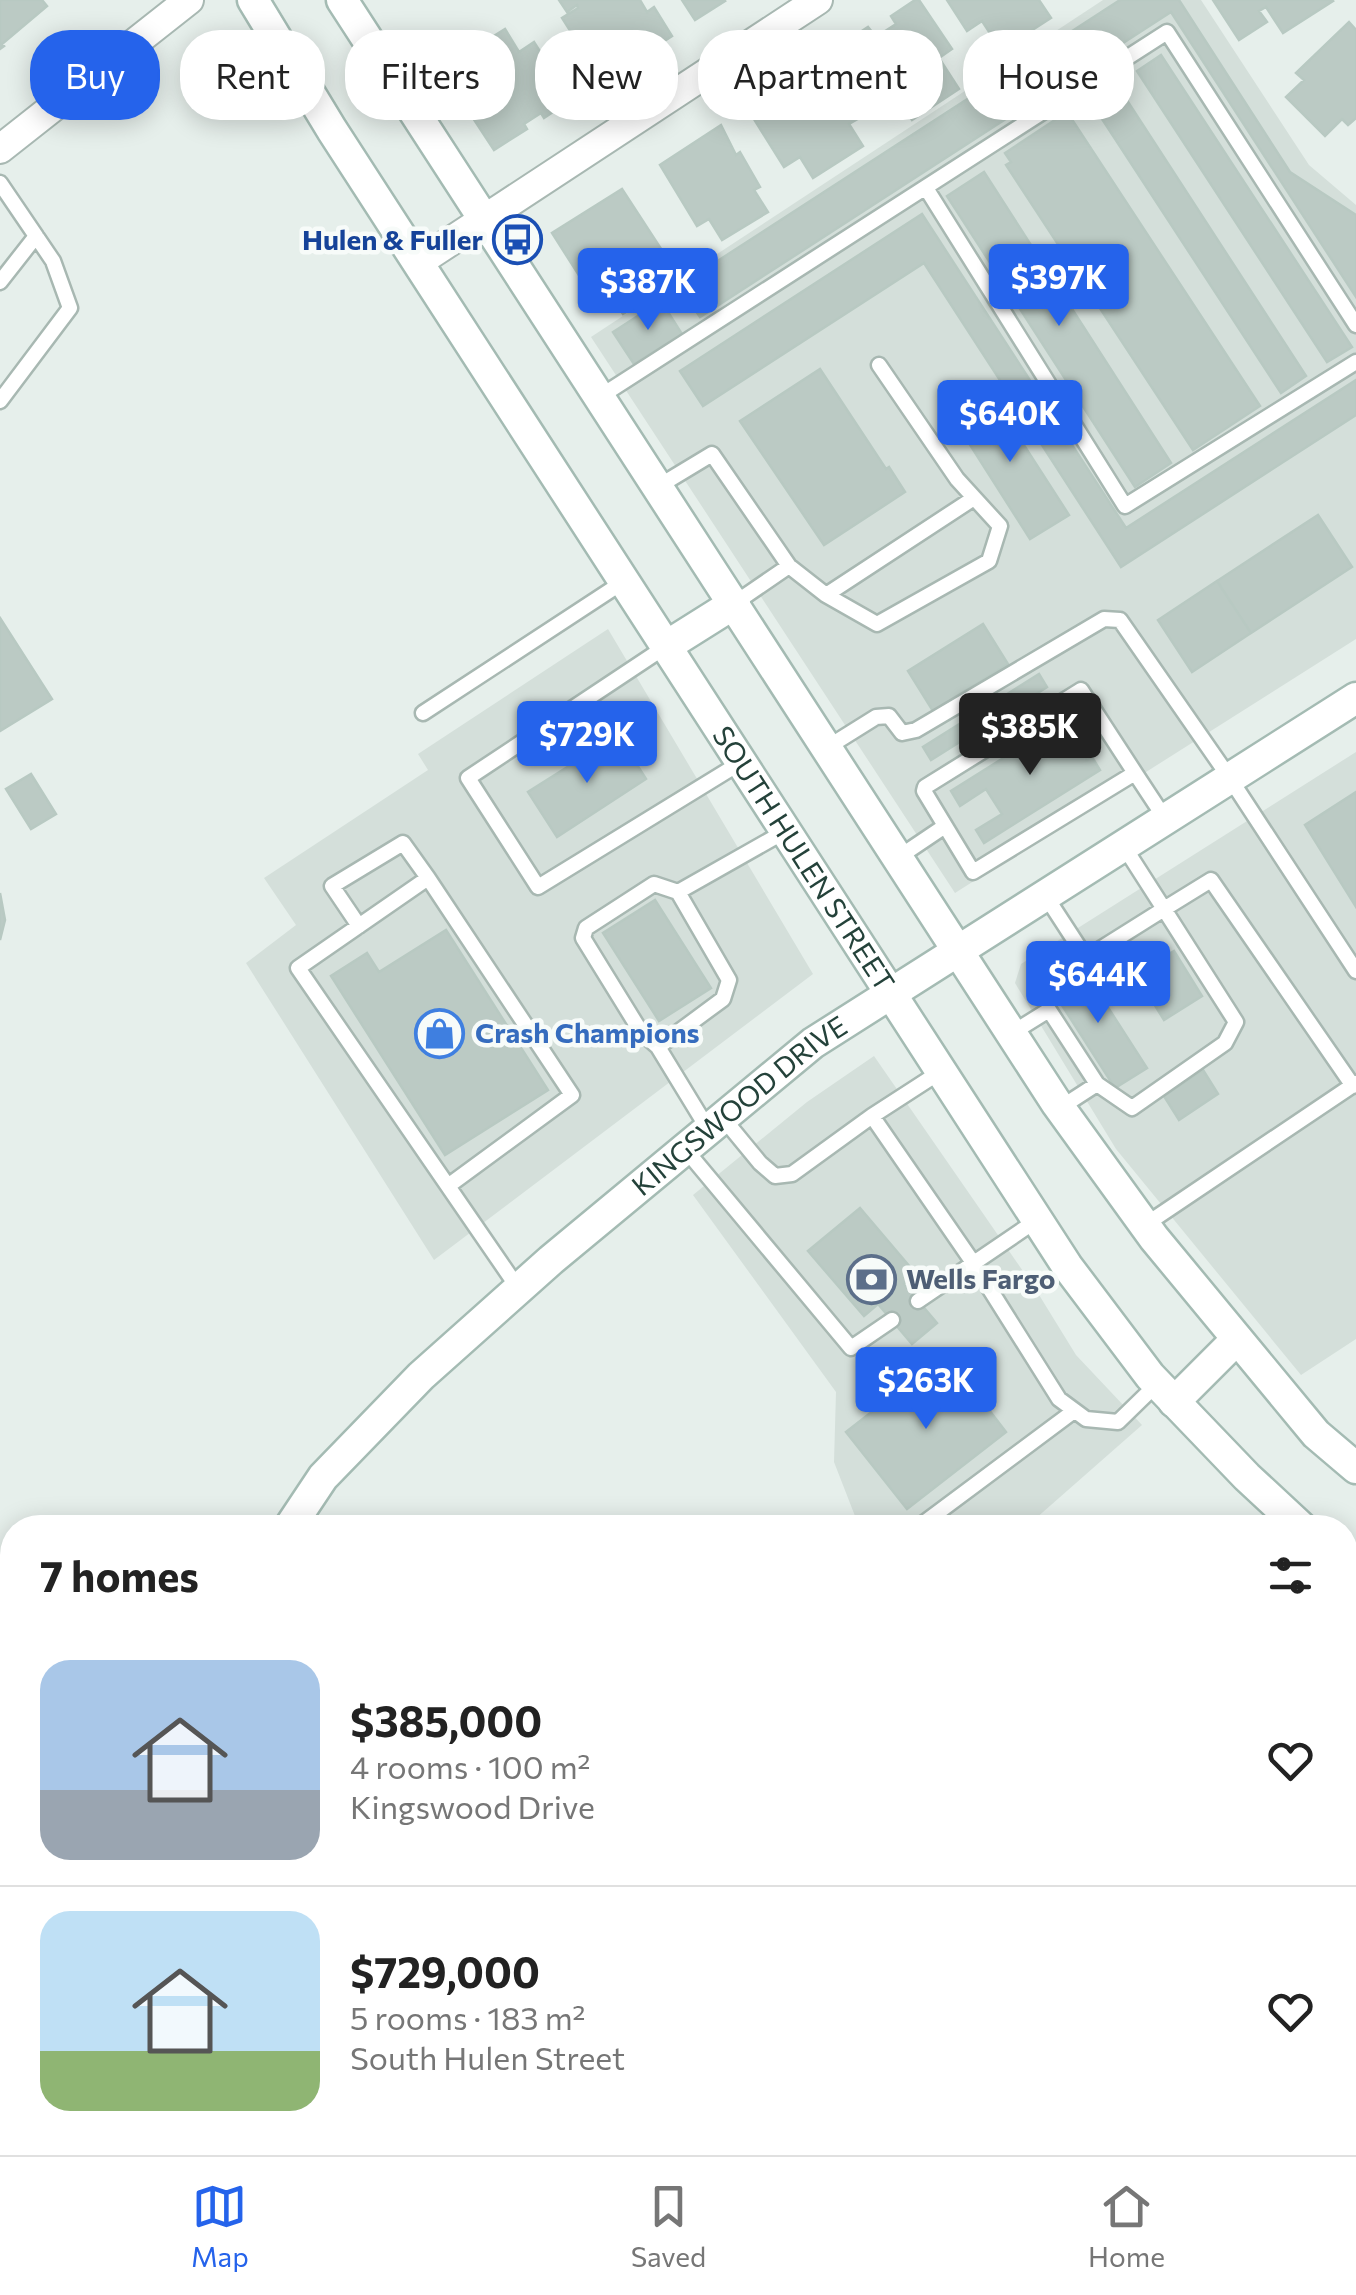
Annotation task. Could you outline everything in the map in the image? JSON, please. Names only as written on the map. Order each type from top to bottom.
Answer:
[{"type":"main road","name":"SOUTH HULEN STREET","points":[[253,0],[332,130],[1067,1266],[1165,1393],[1288,1515]]},
{"type":"main road","points":[[342,0],[1060,1108],[1144,1225],[1237,1339],[1316,1434],[1356,1468]]},
{"type":"main road","points":[[666,648],[735,603]]},
{"type":"main road","name":"KINGSWOOD DRIVE","points":[[297,1515],[323,1478],[421,1376],[518,1289],[812,1042],[1356,698]]},
{"type":"main road","points":[[1165,1393],[1237,1339]]},
{"type":"street","points":[[0,148],[189,0]]},
{"type":"street","points":[[419,262],[818,0]]},
{"type":"lane","points":[[601,396],[1167,32],[1356,325]]},
{"type":"lane","points":[[0,184],[53,262],[70,308],[0,402]]},
{"type":"lane","points":[[926,188],[1124,506],[1356,362]]},
{"type":"lane","points":[[0,282],[36,236]]},
{"type":"lane","points":[[659,486],[712,454],[789,566],[826,594],[877,624],[989,561],[1000,526],[957,479],[880,364]]},
{"type":"lane","points":[[826,594],[974,498]]},
{"type":"lane","points":[[735,603],[789,566]]},
{"type":"lane","points":[[423,714],[623,582]]},
{"type":"lane","points":[[828,746],[876,717],[890,716],[902,733],[916,730],[1104,618],[1120,620],[1229,777],[1356,972]]},
{"type":"lane","points":[[666,648],[468,778],[538,887],[740,763]]},
{"type":"lane","points":[[1135,773],[975,872],[924,791],[1078,690],[1084,692],[1164,818]]},
{"type":"lane","points":[[898,857],[946,826]]},
{"type":"lane","points":[[678,892],[784,832]]},
{"type":"lane","points":[[359,926],[332,886],[403,843],[572,1095],[448,1186]]},
{"type":"lane","points":[[1012,1033],[1049,1010],[1097,1084],[1132,1108],[1226,1043],[1236,1022],[1122,843]]},
{"type":"lane","points":[[428,878],[298,968],[518,1289]]},
{"type":"lane","points":[[1045,894],[1086,958],[1211,880],[1354,1084],[1144,1225]]},
{"type":"lane","points":[[658,1047],[723,998],[730,980],[678,892],[654,884],[586,928],[584,938],[641,1032],[658,1047],[705,1132],[851,1348],[892,1320]]},
{"type":"lane","points":[[705,1132],[760,1163],[775,1176],[792,1174],[940,1072]]},
{"type":"lane","points":[[1060,1108],[1097,1084]]},
{"type":"lane","points":[[872,1116],[974,1264],[1059,1400],[1086,1420],[1118,1422],[1165,1393]]},
{"type":"lane","points":[[918,1302],[1037,1220]]},
{"type":"lane","points":[[935,1515],[1074,1411]]},
{"type":"shaded area","points":[[1103,0],[1201,0],[1309,165],[1356,205],[1356,639],[955,893],[591,337],[921,120],[943,120],[943,105],[963,92],[963,120],[1134,120],[1134,30],[1057,30]]},
{"type":"shaded area","points":[[608,629],[813,974],[434,1260],[246,963],[296,925],[264,878],[428,770],[418,754]]},
{"type":"shaded area","points":[[1356,752],[1356,1339],[1301,1375],[1116,1149],[1015,983],[1021,964]]},
{"type":"shaded area","points":[[874,1056],[1036,1290],[1076,1355],[1142,1425],[1040,1515],[855,1515],[834,1462],[836,1392],[693,1195],[807,1102]]},
{"type":"building","points":[[0,0],[42,0],[47,6],[0,49]]},
{"type":"building","points":[[559,0],[640,0],[647,12],[654,7],[668,30],[570,30],[562,18],[577,5],[567,12]]},
{"type":"building","points":[[682,0],[724,0],[725,1],[695,20]]},
{"type":"building","points":[[919,0],[939,30],[887,30],[896,24],[891,16]]},
{"type":"building","points":[[947,0],[1039,0],[1051,18],[1032,30],[988,30],[982,21],[966,30]]},
{"type":"building","points":[[1120,0],[1179,0],[1290,172],[1356,215],[1356,297],[1171,12],[1134,36],[1134,30],[1074,30]]},
{"type":"building","points":[[1213,0],[1333,1],[1283,33],[1266,7],[1259,11],[1267,22],[1239,40]]},
{"type":"building","points":[[1349,22],[1356,30],[1356,118],[1348,125],[1342,119],[1325,136],[1286,97],[1304,80],[1296,73]]},
{"type":"building","points":[[943,36],[952,49],[943,55]]},
{"type":"building","points":[[534,42],[535,117],[524,124],[527,129],[494,150],[474,120],[515,120],[515,45],[519,52]]},
{"type":"building","points":[[1161,55],[1352,347],[1327,362],[1137,71]]},
{"type":"building","points":[[943,64],[959,89],[943,100]]},
{"type":"building","points":[[963,102],[963,120],[1004,120],[700,317],[679,286],[935,120],[943,120],[943,115]]},
{"type":"building","points":[[1134,111],[1306,376],[1281,393],[1103,120],[1134,120]]},
{"type":"building","points":[[755,120],[856,120],[849,124],[863,146],[813,178],[800,157],[784,167]]},
{"type":"building","points":[[1055,120],[1072,120],[1260,406],[1193,450],[1006,165],[1011,162],[1005,153]]},
{"type":"building","points":[[721,125],[736,155],[740,152],[760,187],[754,190],[768,212],[722,240],[709,219],[697,226],[660,165]]},
{"type":"building","points":[[984,172],[1171,463],[1135,487],[947,196]]},
{"type":"building","points":[[622,189],[665,255],[654,263],[668,285],[623,314],[609,293],[596,302],[552,233]]},
{"type":"building","points":[[922,214],[1126,528],[1356,380],[1356,415],[1121,567],[924,263],[703,406],[680,371]]},
{"type":"building","points":[[661,301],[682,334],[634,364],[613,332]]},
{"type":"building","points":[[820,369],[905,492],[824,545],[740,421]]},
{"type":"building","points":[[989,391],[1069,515],[1030,539],[951,415]]},
{"type":"building","points":[[1318,515],[1352,567],[1251,633],[1217,581]]},
{"type":"building","points":[[1217,581],[1251,633],[1192,672],[1158,620]]},
{"type":"building","points":[[0,618],[52,699],[0,731]]},
{"type":"building","points":[[983,624],[1008,664],[933,711],[908,671]]},
{"type":"building","points":[[1039,674],[1047,687],[931,760],[923,747]]},
{"type":"building","points":[[1067,718],[1087,760],[1092,757],[1100,770],[984,843],[976,830],[1002,814],[986,789],[960,806],[951,791]]},
{"type":"building","points":[[618,735],[646,779],[557,837],[528,792]]},
{"type":"building","points":[[31,774],[56,814],[31,829],[6,789]]},
{"type":"building","points":[[1356,792],[1356,907],[1305,825]]},
{"type":"building","points":[[0,893],[5,920],[0,940]]},
{"type":"building","points":[[655,900],[711,988],[659,1021],[603,933]]},
{"type":"building","name":"Crash Champions","points":[[446,930],[548,1090],[445,1155],[331,976],[367,953],[379,972]]},
{"type":"building","points":[[1174,951],[1202,996],[1164,1020],[1136,975]]},
{"type":"building","points":[[1080,964],[1147,1068],[1115,1088],[1049,985]]},
{"type":"building","points":[[1203,1070],[1218,1094],[1179,1120],[1164,1096]]},
{"type":"building","name":"Wells Fargo","points":[[860,1208],[916,1274],[904,1284],[937,1323],[912,1344],[878,1304],[864,1316],[808,1251]]},
{"type":"building","points":[[946,1354],[1006,1432],[907,1509],[846,1432]]},
{"type":"place","name":"Hulen & Fuller","points":[[518,240]]},
{"type":"place","name":"Crash Champions","points":[[440,1033]]},
{"type":"place","name":"Wells Fargo","points":[[871,1279]]}]
